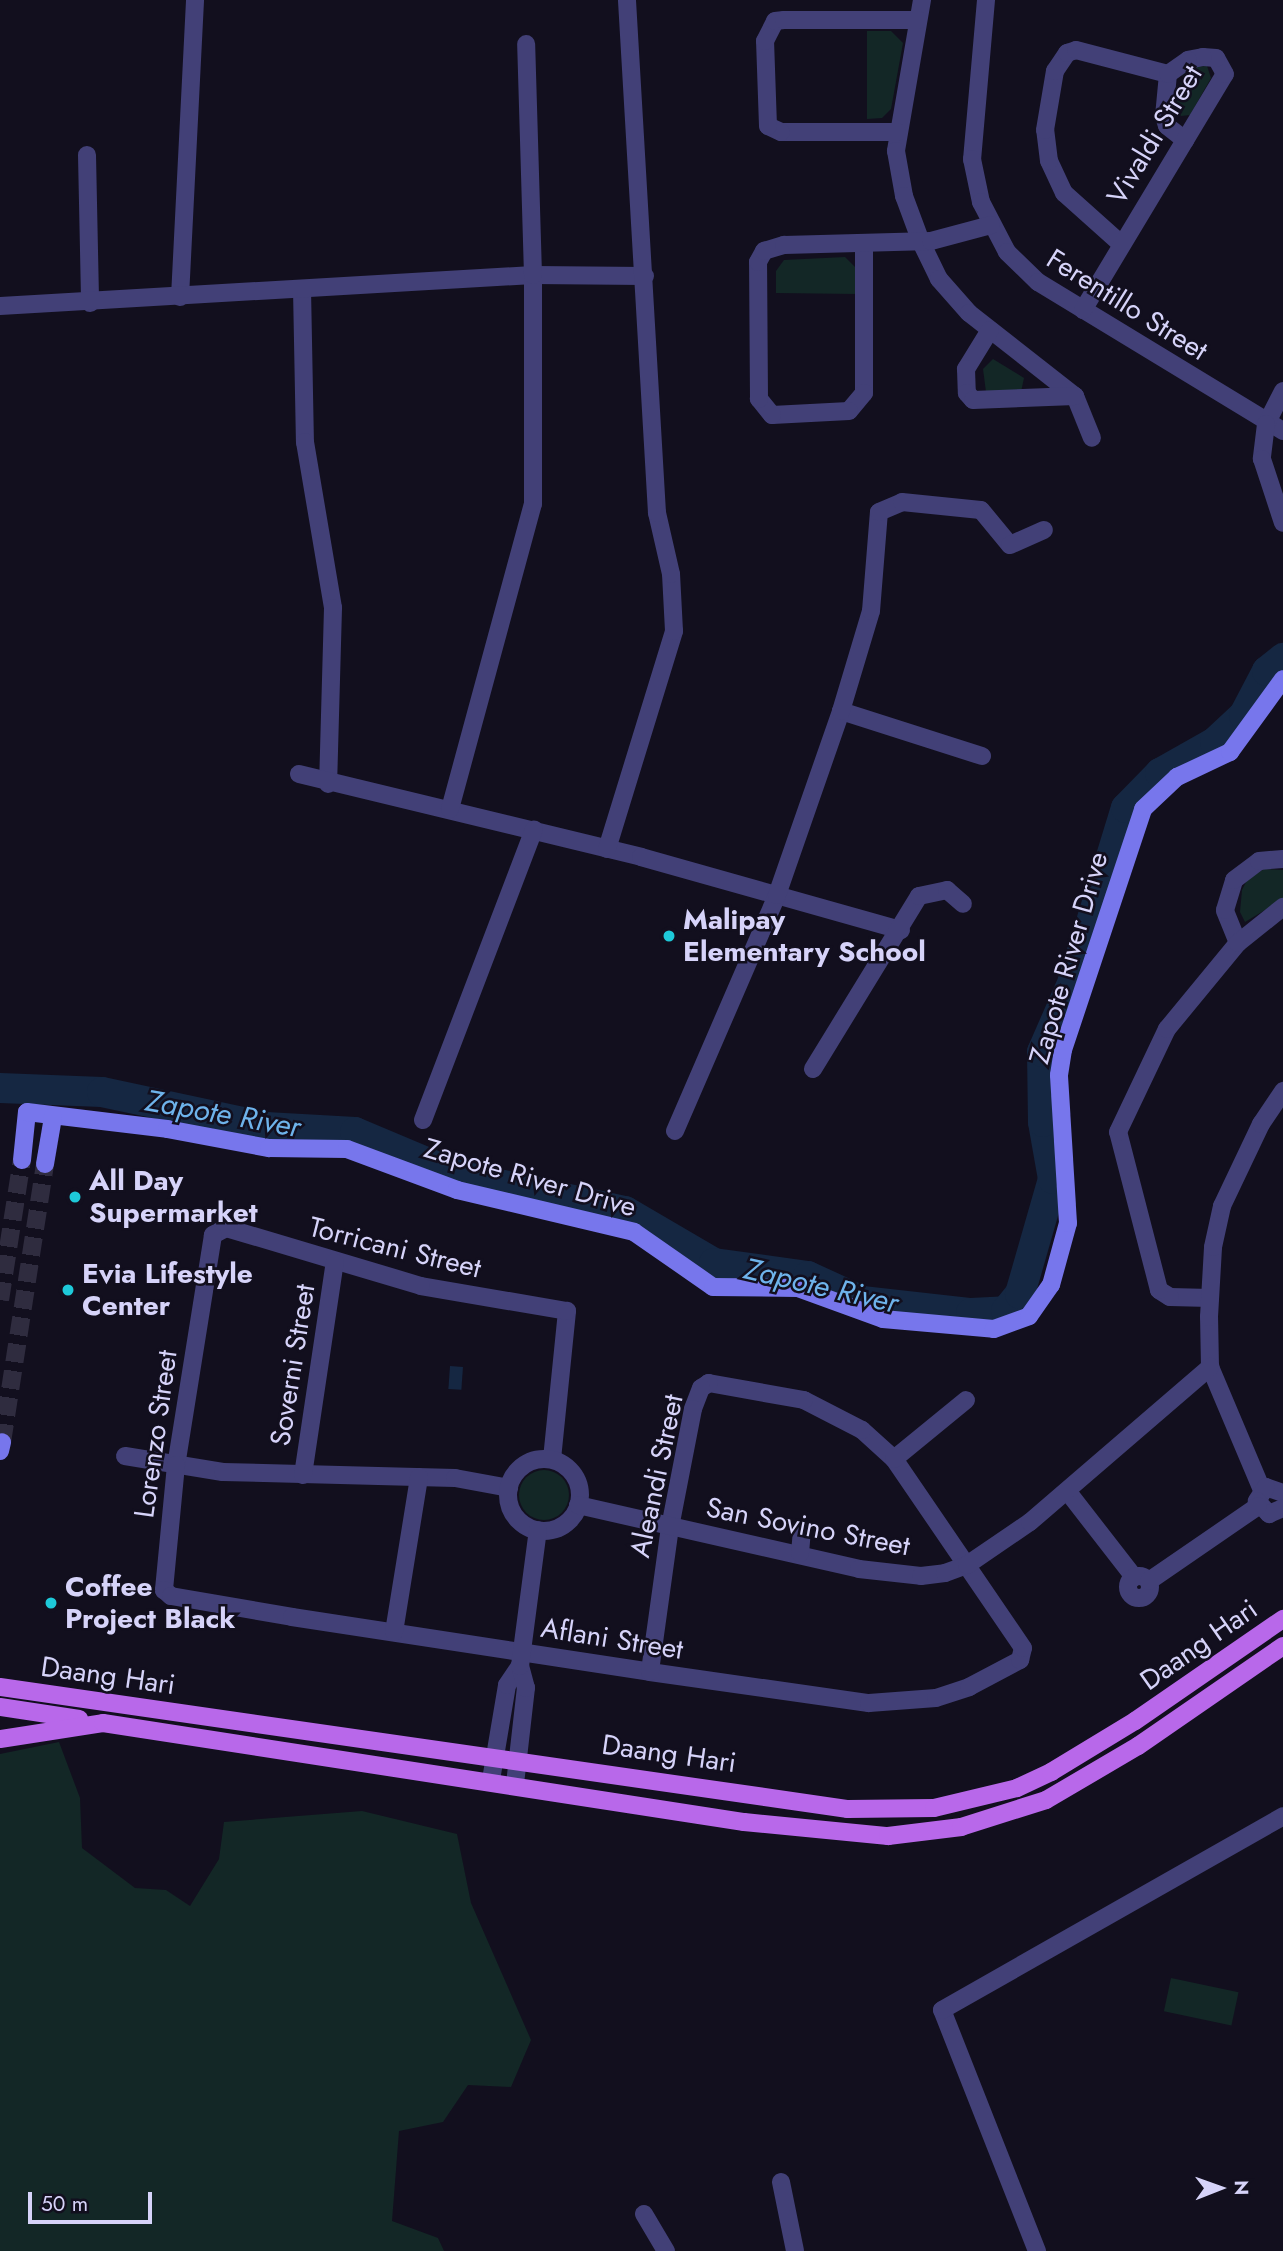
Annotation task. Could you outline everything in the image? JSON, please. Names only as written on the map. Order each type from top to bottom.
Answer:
[{"type":"main road","name":"Daang Hari","points":[[0,1687],[494,1755],[848,1809],[934,1808],[1017,1788],[1051,1772],[1135,1721],[1283,1619]]},
{"type":"main road","name":"Daang Hari","points":[[0,1739],[103,1723],[828,1832],[888,1836],[961,1828],[1046,1800],[1138,1746],[1283,1646]]},
{"type":"main road","points":[[0,1707],[103,1723]]},
{"type":"street","points":[[180,297],[195,0]]},
{"type":"street","points":[[607,849],[674,631],[671,575],[657,513],[627,0]]},
{"type":"street","points":[[922,0],[897,132],[898,175],[921,242],[939,279],[990,330],[1075,396],[1092,438]]},
{"type":"street","name":"Ferentillo Street","points":[[986,0],[972,159],[974,180],[991,225],[1020,267],[1083,310],[1275,427]]},
{"type":"street","points":[[897,132],[781,132],[768,127],[765,41],[775,22],[784,20],[918,20]]},
{"type":"street","points":[[450,809],[533,504],[533,275],[526,44]]},
{"type":"street","name":"Vivaldi Street","points":[[1083,310],[1120,243],[1224,82],[1223,65],[1216,58],[1188,60],[1168,74],[1076,50],[1067,53],[1055,71],[1045,130],[1049,161],[1074,205],[1120,243]]},
{"type":"street","points":[[1168,74],[1164,116],[1172,131],[1185,140]]},
{"type":"street","points":[[87,155],[90,303]]},
{"type":"street","points":[[864,244],[864,393],[849,411],[772,415],[759,399],[758,262],[764,251],[784,245],[921,242],[991,225]]},
{"type":"street","points":[[0,306],[90,303],[533,275],[645,276]]},
{"type":"street","points":[[302,289],[305,442],[333,608],[328,784]]},
{"type":"street","points":[[990,330],[966,369],[967,393],[973,400],[1075,396]]},
{"type":"street","points":[[1283,391],[1263,472],[1283,523]]},
{"type":"street","points":[[675,1131],[777,895],[841,711],[871,611],[879,512],[902,502],[981,510],[1010,545],[1044,530]]},
{"type":"street","name":"Zapote River Drive","points":[[22,1160],[27,1112],[167,1129],[269,1148],[347,1149],[457,1190],[634,1232],[713,1287],[798,1288],[838,1307],[883,1320],[994,1329],[1029,1316],[1051,1285],[1068,1223],[1059,1075],[1063,1050],[1139,817],[1168,783],[1230,752],[1283,679]]},
{"type":"street","points":[[841,711],[982,756]]},
{"type":"street","points":[[299,774],[328,784],[450,809],[534,830],[901,930]]},
{"type":"street","points":[[423,1120],[534,830]]},
{"type":"street","points":[[1238,943],[1225,910],[1234,880],[1259,861],[1283,859]]},
{"type":"street","points":[[813,1069],[901,930],[919,896],[947,890],[963,904]]},
{"type":"street","points":[[1210,1298],[1170,1297],[1160,1290],[1118,1132],[1167,1029],[1238,943],[1283,907]]},
{"type":"street","points":[[1283,1091],[1261,1124],[1223,1206],[1210,1298],[1210,1367],[1260,1498],[1269,1514],[1283,1508]]},
{"type":"street","points":[[45,1164],[53,1117]]},
{"type":"street","name":"Torricani Street","points":[[213,1235],[226,1228],[436,1290],[567,1311],[552,1460]]},
{"type":"street","name":"Lorenzo Street","points":[[170,1595],[162,1583],[176,1465],[213,1235]]},
{"type":"street","name":"Soverni Street","points":[[303,1475],[335,1262]]},
{"type":"street","name":"San Sovino Street","points":[[578,1505],[888,1574],[921,1576],[967,1565],[1068,1492],[1210,1367]]},
{"type":"street","name":"Aleandi Street","points":[[650,1672],[670,1527],[696,1398],[709,1383],[804,1401],[862,1430],[894,1459],[1019,1641]]},
{"type":"street","points":[[894,1459],[965,1400]]},
{"type":"street","points":[[125,1456],[176,1465],[303,1475],[419,1477],[509,1488]]},
{"type":"street","points":[[552,1460],[575,1476],[578,1505],[563,1525],[538,1530],[515,1515],[509,1488],[524,1465],[552,1460]]},
{"type":"street","points":[[394,1632],[419,1477]]},
{"type":"street","points":[[1068,1492],[1141,1579],[1260,1498],[1271,1486],[1283,1493]]},
{"type":"street","points":[[515,1784],[526,1688],[521,1659],[538,1530]]},
{"type":"street","points":[[800,1553],[802,1531]]},
{"type":"street","name":"Aflani Street","points":[[170,1595],[394,1632],[521,1659],[650,1672],[869,1703],[924,1699],[970,1687],[1020,1660],[1023,1648],[1019,1641]]},
{"type":"street","points":[[491,1780],[507,1685],[521,1659]]},
{"type":"street","points":[[1037,2251],[942,2010],[1283,1816]]},
{"type":"street","points":[[781,2182],[795,2251]]},
{"type":"street","points":[[643,2214],[666,2251]]},
{"type":"green space","points":[[867,31],[891,31],[903,43],[891,109],[882,118],[867,119]]},
{"type":"green space","points":[[1207,66],[1211,78],[1190,115],[1181,116],[1175,108],[1183,73],[1190,67]]},
{"type":"green space","points":[[845,257],[856,268],[857,294],[776,293],[776,271],[784,260]]},
{"type":"green space","points":[[993,359],[1024,378],[1021,392],[986,392],[983,369]]},
{"type":"green space","points":[[1264,869],[1283,870],[1283,899],[1245,922],[1240,912],[1242,890],[1247,880]]},
{"type":"green space","points":[[544,1470],[562,1477],[569,1495],[562,1513],[544,1520],[526,1513],[519,1495],[526,1477]]},
{"type":"green space","points":[[59,1742],[80,1798],[82,1848],[135,1888],[166,1890],[190,1906],[219,1859],[224,1822],[362,1811],[457,1834],[471,1903],[531,2040],[511,2087],[468,2085],[443,2122],[399,2131],[392,2221],[438,2238],[444,2251],[0,2251],[0,1754]]},
{"type":"green space","points":[[1171,1978],[1238,1992],[1231,2026],[1164,2011]]},
{"type":"water","points":[[450,1366],[463,1367],[461,1390],[448,1389]]},
{"type":"waterway","name":"Zapote River","points":[[0,1088],[102,1092],[266,1127],[355,1132],[457,1175],[625,1211],[714,1263],[808,1276],[862,1301],[971,1313],[1006,1311],[1020,1294],[1053,1179],[1043,1122],[1042,1052],[1073,981],[1126,808],[1160,773],[1215,742],[1244,715],[1267,671],[1283,658]]},
{"type":"tunnel","points":[[0,1300],[22,1160]]},
{"type":"tunnel","points":[[2,1442],[45,1164]]},
{"type":"place","name":"Malipay Elementary School","points":[[669,936]]},
{"type":"place","name":"All Day Supermarket","points":[[75,1197]]},
{"type":"place","name":"Evia Lifestyle Center","points":[[68,1290]]},
{"type":"place","name":"Coffee Project Black","points":[[51,1603]]}]
